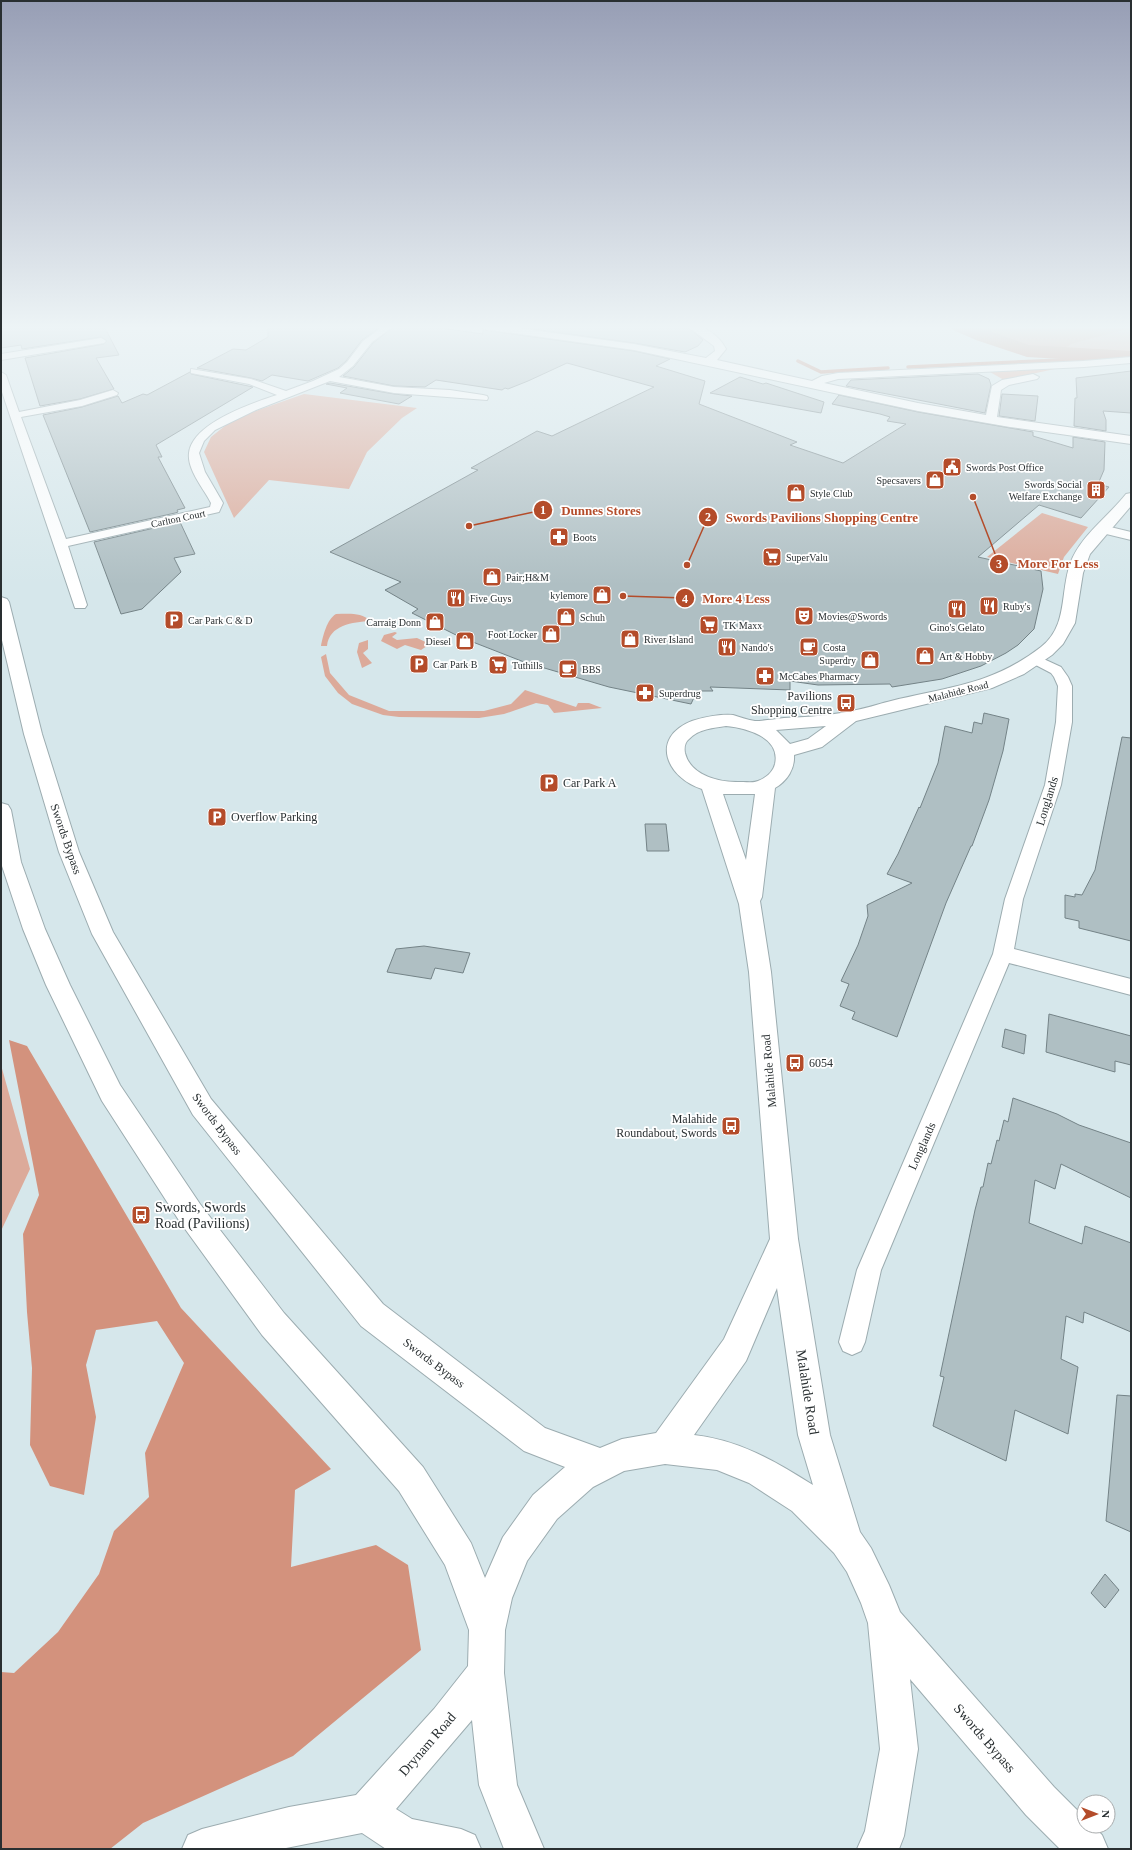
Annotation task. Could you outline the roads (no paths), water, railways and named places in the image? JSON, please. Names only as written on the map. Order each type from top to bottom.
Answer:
[{"type":"main road","points":[[948,412],[990,420],[1131,440]]},
{"type":"main road","points":[[990,420],[991,412]]},
{"type":"main road","name":"Malahide Road","points":[[756,726],[850,717],[900,704],[945,696],[985,686],[1018,671],[1058,641],[1067,626],[1073,582],[1079,563],[1102,529],[1130,501]]},
{"type":"main road","name":"Swords Bypass","points":[[1,602],[33,734],[69,852],[103,934],[202,1108],[372,1315],[535,1440],[601,1465]]},
{"type":"main road","name":"Malahide Road","points":[[785,752],[814,743],[850,717]]},
{"type":"main road","points":[[710,721],[741,722],[756,726],[768,732],[778,740],[785,752],[786,761],[782,771],[766,786],[744,790],[727,790],[710,786],[698,781],[680,766],[676,757],[675,748],[678,739],[690,727],[710,721]]},
{"type":"main road","name":"Malahide Road","points":[[710,786],[750,904],[760,979],[784,1239],[814,1435],[846,1542]]},
{"type":"main road","name":"Malahide Road","points":[[750,904],[766,786]]},
{"type":"main road","points":[[1,810],[11,862],[34,929],[58,985],[111,1093],[190,1214],[273,1324],[410,1479],[459,1555],[487,1630]]},
{"type":"main road","name":"Malahide Road","points":[[665,1448],[735,1350],[784,1239]]},
{"type":"main road","points":[[524,1849],[498,1785],[486,1673],[487,1630],[494,1598],[514,1549],[545,1507],[581,1475],[622,1455],[665,1448],[717,1454],[760,1471],[804,1499],[846,1542],[859,1560],[877,1597],[886,1623],[899,1749],[884,1836],[877,1849]]},
{"type":"main road","name":"Swords Bypass","points":[[886,1623],[1040,1801],[1088,1849]]},
{"type":"main road","name":"Drynam Road","points":[[366,1813],[447,1722],[486,1673]]},
{"type":"main road","points":[[202,1849],[289,1827],[366,1813],[405,1838],[462,1849]]},
{"type":"street","points":[[31,412],[16,415],[61,544],[80,605]]},
{"type":"street","name":"Carlton Court","points":[[61,544],[215,509],[217,503],[195,460],[195,446],[199,439],[214,426],[225,419],[242,412]]},
{"type":"street","points":[[1102,529],[1131,536]]},
{"type":"street","name":"Longlands","points":[[852,1342],[868,1270],[1003,954],[1014,900],[1054,785],[1064,722],[1065,686],[1056,670],[1035,659]]},
{"type":"street","points":[[1003,954],[1131,987]]},
{"type":"place","name":"Swords Post Office","points":[[952,467]]},
{"type":"place","name":"Specsavers","points":[[935,480]]},
{"type":"place","name":"Swords Social Welfare Exchange","points":[[1096,490]]},
{"type":"place","name":"Style Club","points":[[796,493]]},
{"type":"place","name":"More For Less","points":[[973,497]]},
{"type":"place","name":"Dunnes Stores","points":[[469,526]]},
{"type":"place","name":"Boots","points":[[559,537]]},
{"type":"place","name":"SuperValu","points":[[772,557]]},
{"type":"place","name":"Swords Pavilions Shopping Centre","points":[[687,565]]},
{"type":"place","name":"Pair;H&M","points":[[492,577]]},
{"type":"place","name":"kylemore","points":[[602,595]]},
{"type":"place","name":"More 4 Less","points":[[623,596]]},
{"type":"place","name":"Five Guys","points":[[456,598]]},
{"type":"place","name":"Ruby's","points":[[989,606]]},
{"type":"place","name":"Gino's Gelato","points":[[957,609]]},
{"type":"place","name":"Movies@Swords","points":[[804,616]]},
{"type":"place","name":"Schuh","points":[[566,617]]},
{"type":"place","name":"Car Park C & D","points":[[174,620]]},
{"type":"place","name":"Carraig Donn","points":[[435,622]]},
{"type":"place","name":"TK Maxx","points":[[709,625]]},
{"type":"place","name":"Foot Locker","points":[[551,634]]},
{"type":"place","name":"River Island","points":[[630,639]]},
{"type":"place","name":"Diesel","points":[[465,641]]},
{"type":"place","name":"Nando's","points":[[727,647]]},
{"type":"place","name":"Costa","points":[[809,647]]},
{"type":"place","name":"Art & Hobby","points":[[925,656]]},
{"type":"place","name":"Superdry","points":[[870,660]]},
{"type":"place","name":"Car Park B","points":[[419,664]]},
{"type":"place","name":"Tuthills","points":[[498,665]]},
{"type":"place","name":"BBS","points":[[568,669]]},
{"type":"place","name":"McCabes Pharmacy","points":[[765,676]]},
{"type":"place","name":"Superdrug","points":[[645,693]]},
{"type":"place","name":"Pavilions Shopping Centre","points":[[846,703]]},
{"type":"place","name":"Car Park A","points":[[549,783]]},
{"type":"place","name":"Overflow Parking","points":[[217,817]]},
{"type":"place","name":"6054","points":[[795,1063]]},
{"type":"place","name":"Malahide Roundabout, Swords","points":[[731,1126]]},
{"type":"place","name":"Swords, Swords Road (Pavilions)","points":[[141,1215]]}]
